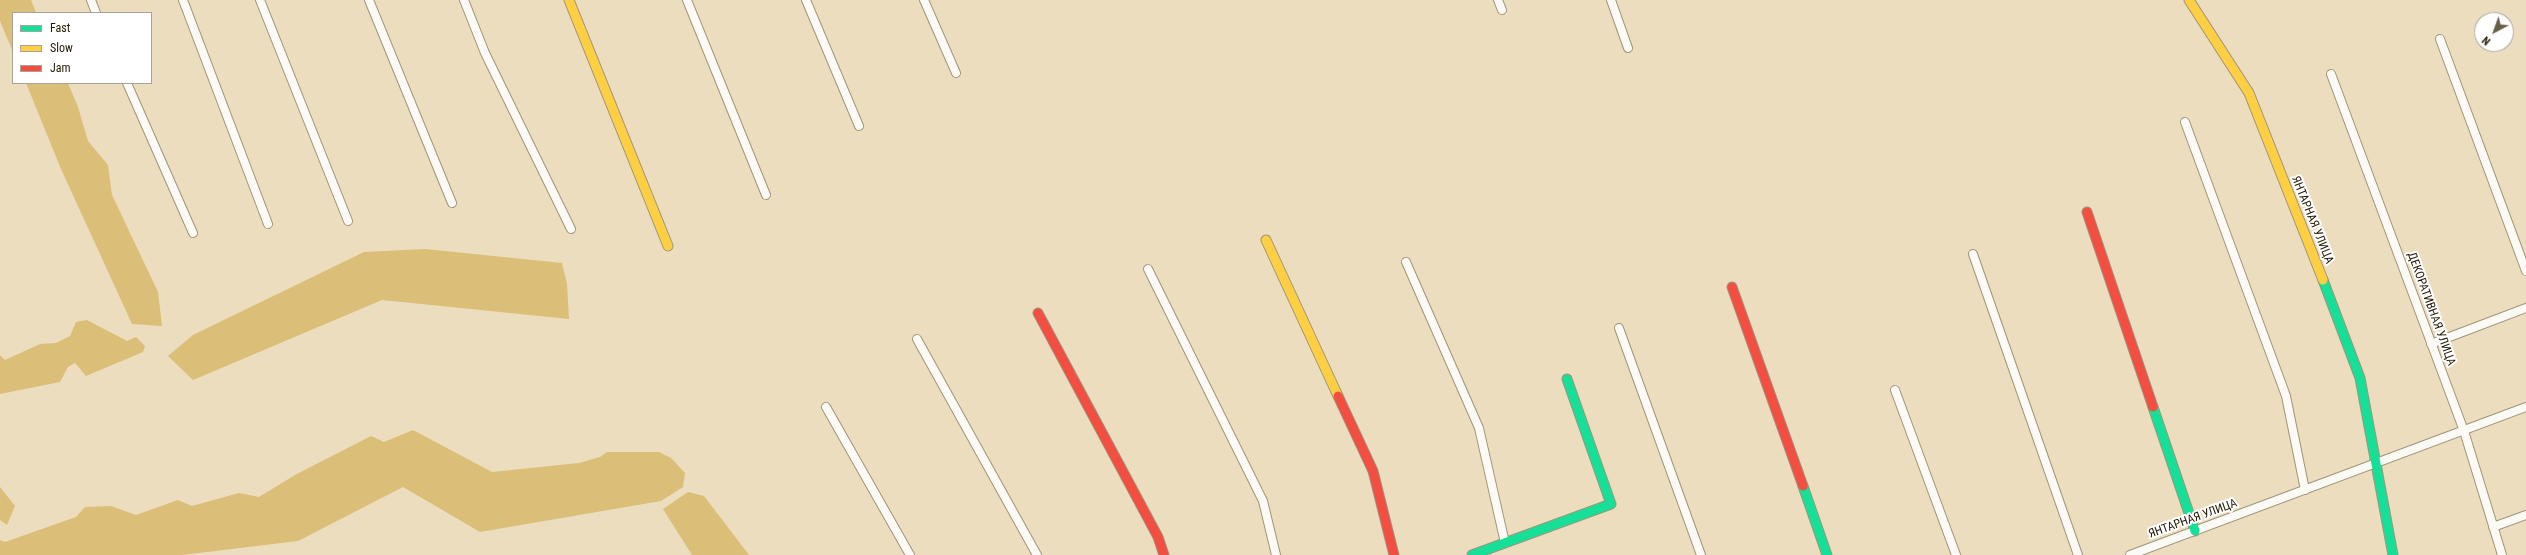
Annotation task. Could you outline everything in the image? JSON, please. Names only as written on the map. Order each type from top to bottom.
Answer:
[{"type":"street","points":[[91,0],[96,12]]},
{"type":"street","points":[[183,0],[268,224]]},
{"type":"street","points":[[260,0],[348,220]]},
{"type":"street","points":[[369,0],[452,203]]},
{"type":"street","points":[[464,0],[485,53],[571,229]]},
{"type":"street","points":[[569,0],[668,246]]},
{"type":"street","points":[[687,0],[766,195]]},
{"type":"street","points":[[806,0],[859,126]]},
{"type":"street","points":[[924,0],[956,73]]},
{"type":"street","points":[[1498,0],[1502,10]]},
{"type":"street","points":[[1611,0],[1628,48]]},
{"type":"street","name":"ЯНТАРНАЯ УЛИЦА","points":[[2189,0],[2249,93],[2342,327],[2360,378],[2376,463]]},
{"type":"street","points":[[2440,39],[2526,271]]},
{"type":"street","name":"ДЕКОРАТИВНАЯ УЛИЦА","points":[[2331,74],[2464,431],[2502,555]]},
{"type":"street","points":[[127,84],[193,233]]},
{"type":"street","points":[[2185,122],[2286,396],[2305,490]]},
{"type":"street","points":[[2088,212],[2195,531]]},
{"type":"street","points":[[1266,240],[1373,471],[1394,555]]},
{"type":"street","points":[[1973,254],[2078,555]]},
{"type":"street","points":[[1406,262],[1479,428],[1505,543]]},
{"type":"street","points":[[1148,269],[1263,501],[1276,555]]},
{"type":"street","points":[[1732,287],[1827,555]]},
{"type":"street","points":[[2431,344],[2526,308]]},
{"type":"street","points":[[1038,313],[1158,537],[1164,555]]},
{"type":"street","points":[[1619,328],[1701,555]]},
{"type":"street","points":[[917,339],[1037,555]]},
{"type":"street","points":[[1472,555],[1611,504],[1567,379]]},
{"type":"street","points":[[1895,390],[1956,555]]},
{"type":"street","name":"ЯНТАРНАЯ УЛИЦА","points":[[2130,555],[2526,407]]},
{"type":"street","points":[[826,408],[910,555]]},
{"type":"street","points":[[2376,463],[2393,555]]},
{"type":"street","points":[[2493,527],[2526,515]]},
{"type":"shaded area","points":[[0,0],[31,0],[36,12],[12,12],[12,50],[0,21]]},
{"type":"shaded area","points":[[26,84],[68,84],[78,107],[88,141],[108,165],[112,195],[158,292],[162,326],[132,324],[61,169]]},
{"type":"shaded area","points":[[425,249],[562,263],[567,284],[569,319],[382,300],[193,380],[168,356],[193,335],[364,252]]},
{"type":"shaded area","points":[[87,320],[127,341],[136,337],[145,346],[143,352],[86,376],[75,363],[68,367],[60,382],[0,394],[0,355],[5,360],[40,344],[56,343],[70,336],[76,322]]},
{"type":"shaded area","points":[[413,430],[492,472],[579,463],[600,457],[607,452],[659,452],[671,458],[685,473],[683,487],[661,501],[480,532],[403,487],[298,541],[182,555],[0,555],[0,540],[5,542],[76,517],[85,507],[111,506],[136,515],[178,500],[192,506],[239,493],[259,497],[295,475],[371,436],[384,442]]},
{"type":"shaded area","points":[[0,487],[15,506],[7,525],[0,520]]},
{"type":"shaded area","points":[[688,492],[704,496],[749,555],[692,555],[663,509]]},
{"type":"traffic: fast","points":[[2323,280],[2360,378],[2393,555]]},
{"type":"traffic: fast","points":[[1472,555],[1611,504],[1567,379]]},
{"type":"traffic: fast","points":[[2153,407],[2195,531]]},
{"type":"traffic: fast","points":[[1803,486],[1827,555]]},
{"type":"traffic: slow","points":[[569,0],[668,246]]},
{"type":"traffic: slow","points":[[2189,0],[2249,93],[2323,280]]},
{"type":"traffic: slow","points":[[1266,240],[1338,396]]},
{"type":"traffic: jam","points":[[2087,212],[2153,407]]},
{"type":"traffic: jam","points":[[1732,287],[1803,486]]},
{"type":"traffic: jam","points":[[1038,313],[1158,537],[1164,555]]},
{"type":"traffic: jam","points":[[1338,396],[1373,471],[1394,555]]}]
